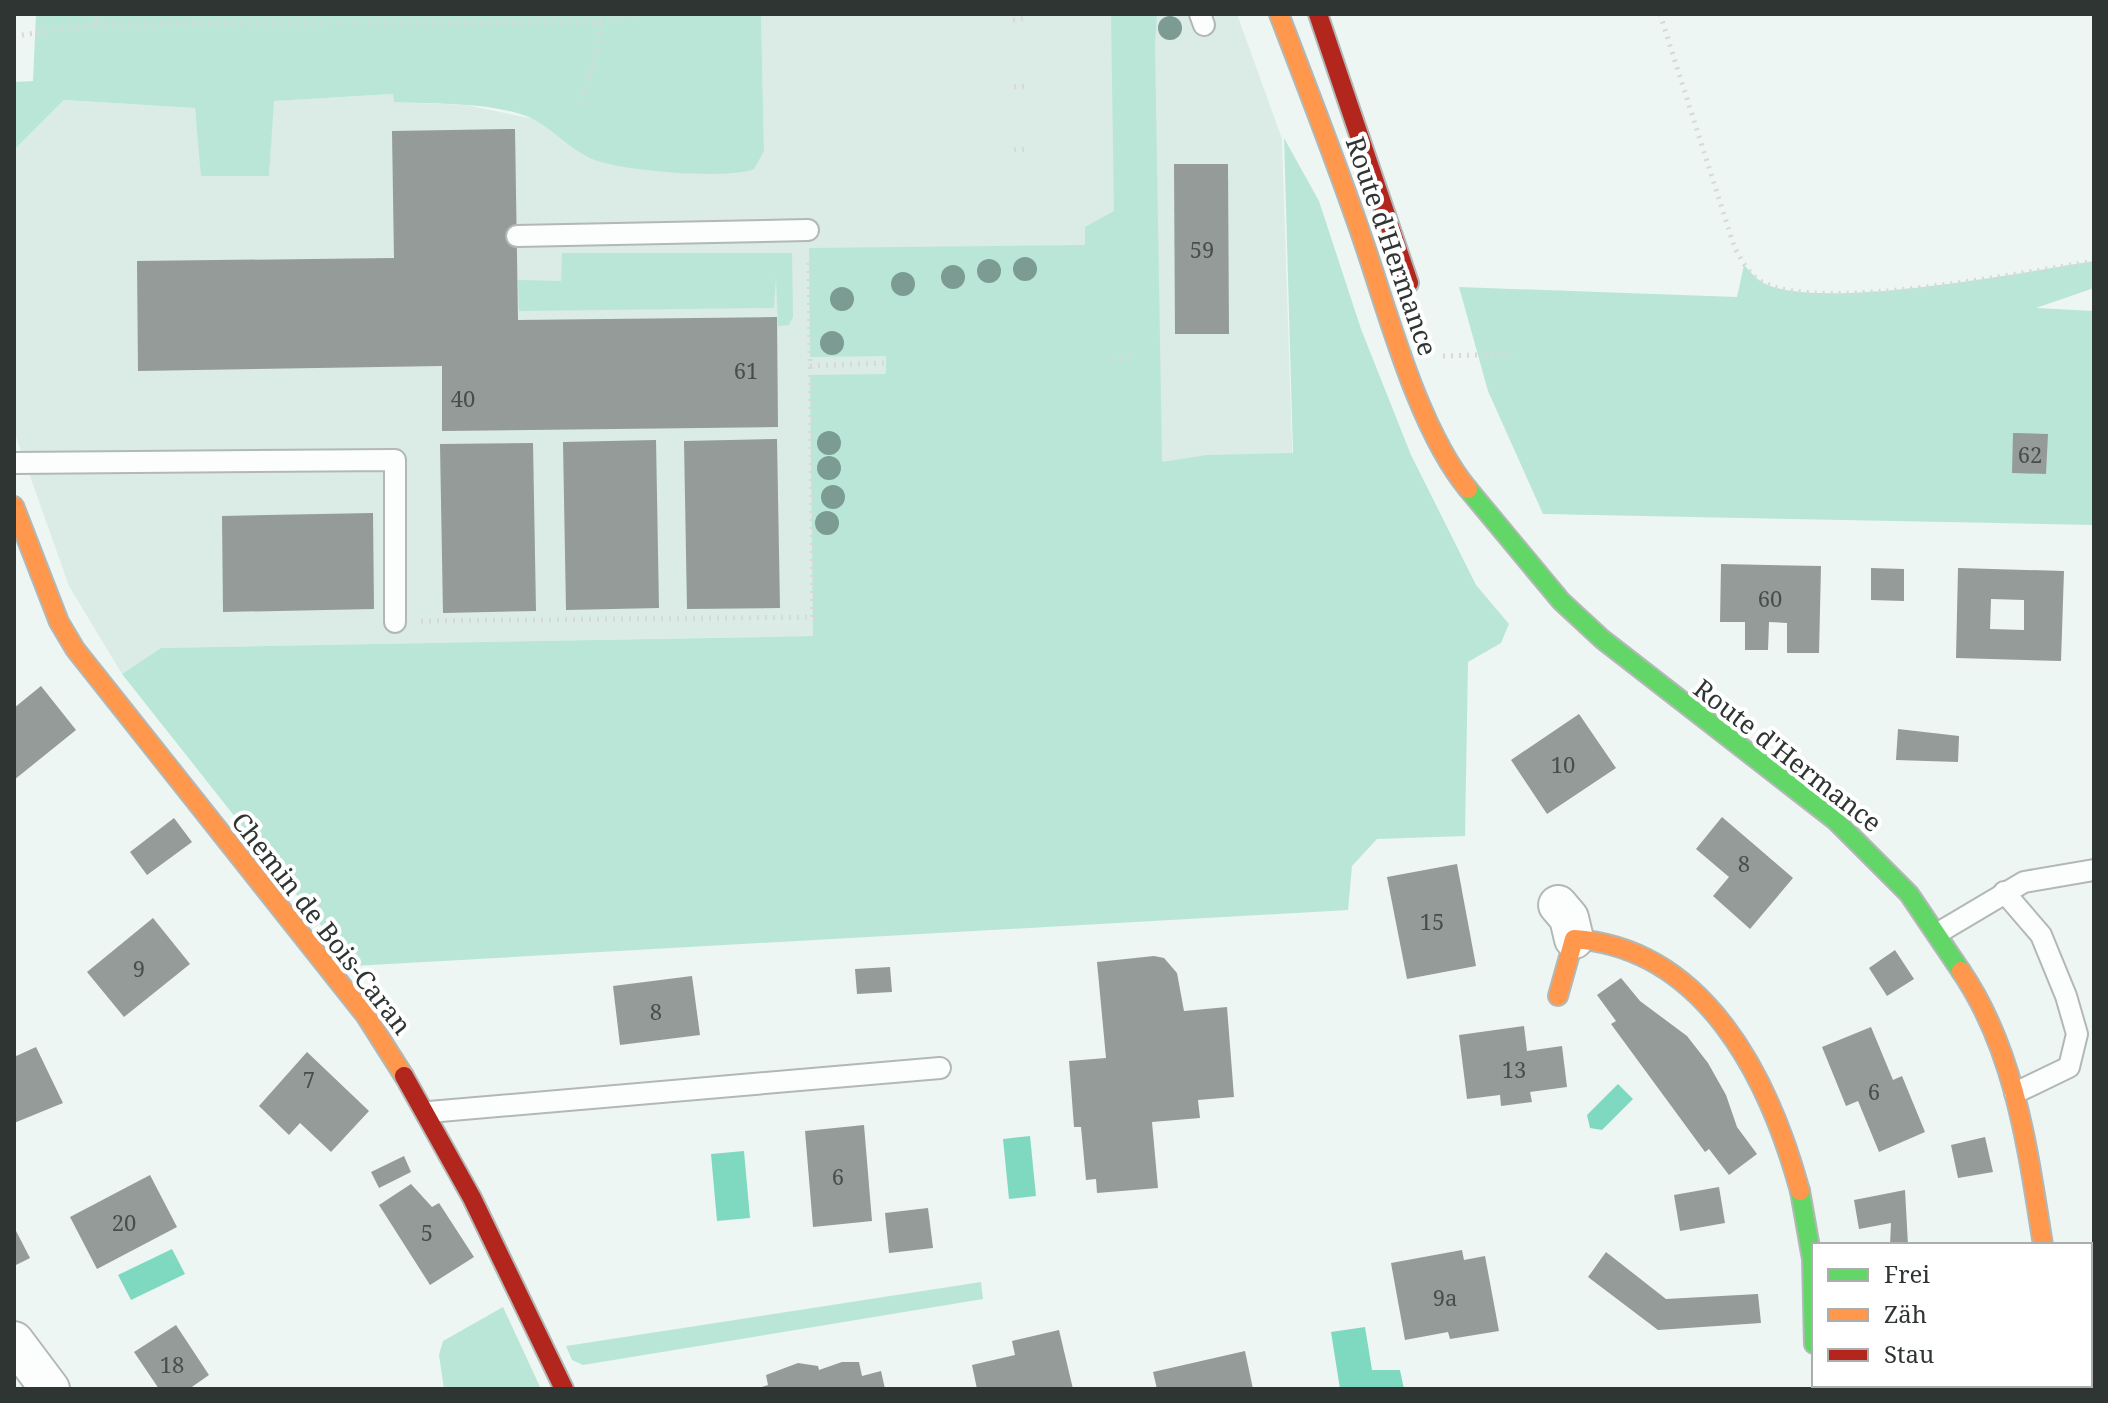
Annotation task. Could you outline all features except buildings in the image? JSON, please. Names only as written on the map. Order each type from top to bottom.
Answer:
[{"type":"main road","name":"Route d'Hermance","points":[[1279,14],[1426,416],[1454,472],[1561,601],[1602,639],[1835,820],[1909,894],[1972,987],[1996,1038],[2015,1093],[2032,1170],[2043,1243]]},
{"type":"main road","name":"Route d'Hermance","points":[[1318,14],[1434,357]]},
{"type":"main road","name":"Route d'Hermance","points":[[1482,474],[1500,525]]},
{"type":"main road","name":"Chemin de Bois-Caran","points":[[14,506],[59,622],[75,649],[366,1016],[429,1112],[564,1389]]},
{"type":"main road","points":[[1558,996],[1574,939],[1617,944],[1663,968],[1701,999],[1744,1054],[1783,1134],[1801,1195],[1811,1248],[1812,1280]]},
{"type":"street","points":[[1558,905],[1569,918],[1574,939]]},
{"type":"street","points":[[14,1341],[50,1389]]},
{"type":"lane","points":[[517,236],[808,230]]},
{"type":"lane","points":[[14,463],[395,460],[395,622]]},
{"type":"lane","points":[[1938,933],[2024,882],[2094,870]]},
{"type":"lane","points":[[2004,892],[2041,935],[2077,1034],[2069,1067],[2015,1093]]},
{"type":"lane","points":[[429,1112],[940,1068]]},
{"type":"path","points":[[95,25],[99,14]]},
{"type":"path","points":[[581,103],[599,41],[597,22],[592,14]]},
{"type":"path","points":[[14,36],[95,25],[597,22],[645,14]]},
{"type":"path","points":[[1660,14],[1734,246],[1744,265],[1762,282],[1797,292],[1860,292],[2094,261]]},
{"type":"path","points":[[1013,20],[1026,18]]},
{"type":"path","points":[[1014,87],[1026,86]]},
{"type":"path","points":[[1014,150],[1027,149]]},
{"type":"path","points":[[395,622],[813,617],[808,230]]},
{"type":"path","points":[[1434,357],[1516,354]]},
{"type":"path","points":[[1111,359],[1131,358]]},
{"type":"path","points":[[810,366],[886,363]]},
{"type":"shaded area","points":[[36,14],[761,14],[764,151],[754,169],[741,172],[698,174],[623,167],[590,158],[537,121],[514,112],[462,105],[394,102],[393,94],[274,101],[269,176],[201,176],[195,108],[64,100],[14,150],[14,82],[33,81]]},
{"type":"shaded area","points":[[761,14],[1237,14],[1282,139],[1298,627],[161,648],[122,674],[69,586],[14,431],[14,150],[64,100],[195,108],[202,175],[269,176],[273,101],[394,94],[395,102],[466,105],[529,118],[764,151]]},
{"type":"shaded area","points":[[1111,14],[1157,14],[1162,462],[1207,455],[1293,453],[1284,138],[1319,201],[1361,329],[1411,455],[1476,585],[1509,624],[1501,643],[1468,662],[1465,836],[1377,839],[1352,866],[1348,910],[353,966],[122,674],[161,648],[813,636],[810,375],[886,374],[886,356],[810,357],[809,248],[1085,245],[1085,227],[1114,211]]},
{"type":"shaded area","points":[[562,253],[792,253],[793,317],[789,325],[778,326],[776,277],[774,308],[519,311],[518,280],[561,281]]},
{"type":"shaded area","points":[[2094,261],[2094,288],[2036,308],[2094,311],[2094,525],[1543,514],[1488,391],[1459,287],[1737,297],[1744,265],[1762,282],[1788,290],[1872,292]]},
{"type":"shaded area","points":[[1618,1084],[1633,1099],[1602,1130],[1590,1128],[1587,1115]]},
{"type":"shaded area","points":[[1030,1136],[1036,1196],[1009,1199],[1003,1139]]},
{"type":"shaded area","points":[[744,1151],[750,1218],[717,1221],[711,1154]]},
{"type":"shaded area","points":[[172,1249],[185,1274],[131,1300],[118,1275]]},
{"type":"shaded area","points":[[981,1282],[983,1299],[583,1365],[572,1360],[566,1346]]},
{"type":"shaded area","points":[[503,1307],[541,1389],[444,1389],[439,1355],[443,1341]]},
{"type":"shaded area","points":[[1365,1327],[1372,1370],[1400,1370],[1404,1389],[1340,1389],[1331,1332]]},
{"type":"traffic: fast","points":[[1468,489],[1561,601],[1602,639],[1835,820],[1909,894],[1961,971]]},
{"type":"traffic: fast","points":[[1800,1191],[1812,1259]]},
{"type":"traffic: slow","points":[[1279,14],[1344,185],[1420,404],[1450,464],[1468,489]]},
{"type":"traffic: slow","points":[[14,506],[59,622],[75,649],[366,1016],[404,1076]]},
{"type":"traffic: slow","points":[[1558,996],[1574,939],[1620,948],[1660,966],[1695,993],[1724,1026],[1749,1064],[1770,1105],[1800,1191]]},
{"type":"traffic: slow","points":[[1961,971],[1980,1002],[2007,1069],[2025,1139],[2043,1243]]},
{"type":"traffic: jam","points":[[1318,14],[1409,283]]},
{"type":"traffic: jam","points":[[404,1076],[472,1198],[564,1389]]}]
